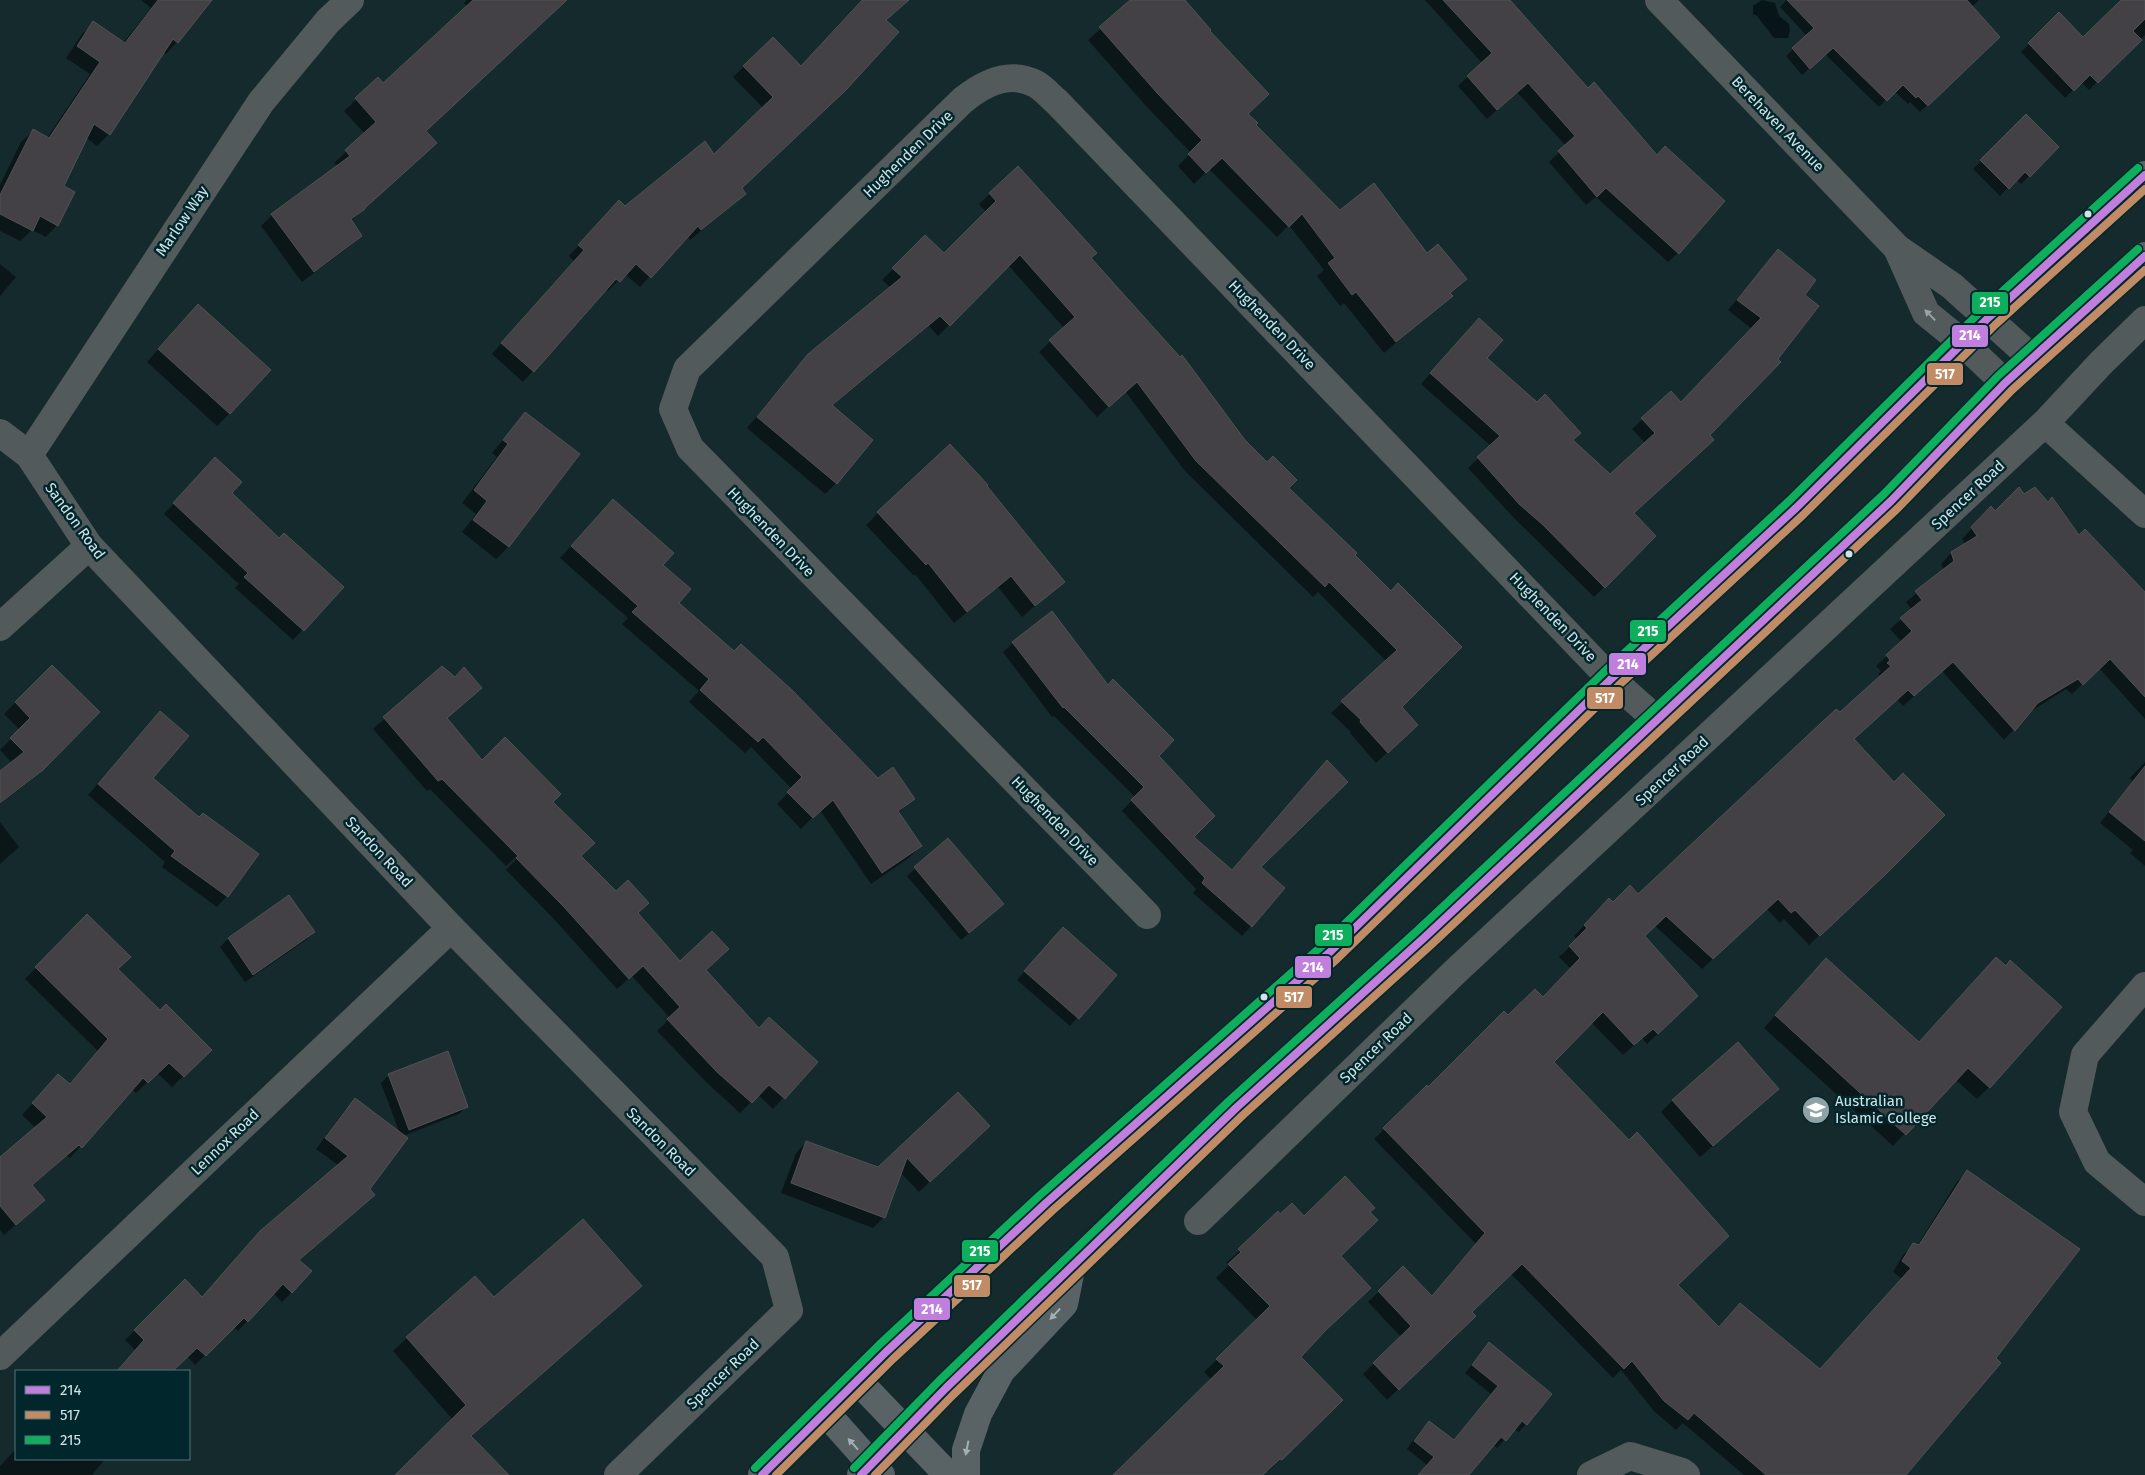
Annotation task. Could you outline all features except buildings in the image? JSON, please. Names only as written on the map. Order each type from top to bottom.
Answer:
[{"type":"main road","points":[[762,1475],[858,1380],[1046,1203],[1330,952],[1611,678],[1796,508],[1988,318],[2145,175]]},
{"type":"main road","points":[[825,1412],[871,1472],[904,1431],[946,1388],[1071,1270],[1236,1108],[1411,950],[1891,501],[2005,384],[2145,256]]},
{"type":"main road","points":[[966,1475],[966,1450],[978,1414],[1001,1371],[1064,1304],[1071,1270]]},
{"type":"main road","points":[[858,1380],[904,1431],[948,1475]]},
{"type":"street","name":"Marlow Way","points":[[28,455],[261,102],[328,21],[350,0]]},
{"type":"street","name":"Berehaven Avenue","points":[[1659,0],[1897,248],[1952,286],[2032,358]]},
{"type":"street","name":"Hughenden Drive","points":[[1147,915],[690,448],[673,410],[687,369],[979,87],[1001,78],[1024,80],[1037,84],[1057,102],[1611,678],[1657,720]]},
{"type":"street","name":"Berehaven Avenue","points":[[1897,248],[1926,313],[1963,343],[2005,384]]},
{"type":"street","name":"Spencer Road","points":[[1198,1221],[1458,969],[2045,423],[2101,363],[2145,320]]},
{"type":"street","points":[[2045,423],[2145,514]]},
{"type":"street","name":"Sandon Road","points":[[0,432],[28,455],[89,546],[450,928],[775,1257]]},
{"type":"street","points":[[0,627],[89,546]]},
{"type":"street","name":"Lennox Road","points":[[0,1356],[450,928]]},
{"type":"street","points":[[2145,986],[2085,1055],[2073,1112],[2098,1162],[2145,1202]]},
{"type":"street","name":"Spencer Road","points":[[618,1475],[789,1310],[775,1257]]},
{"type":"street","points":[[1591,1475],[1630,1456],[1682,1472],[1686,1475]]},
{"type":"shaded area","points":[[1762,0],[1775,3],[1779,16],[1789,24],[1788,38],[1774,38],[1757,16],[1753,14],[1753,6]]},
{"type":"transit line","name":"215","points":[[755,1468],[879,1345],[1039,1196],[1323,945],[1604,672],[1789,501],[1981,311],[2138,168]]},
{"type":"transit line","name":"214","points":[[762,1475],[886,1352],[1046,1203],[1330,952],[1611,679],[1796,508],[1988,318],[2145,175]]},
{"type":"transit line","name":"517","points":[[776,1475],[893,1359],[1053,1210],[1337,959],[1618,686],[1803,515],[1995,325],[2145,189]]},
{"type":"transit line","name":"215","points":[[854,1468],[939,1381],[1229,1101],[1418,930],[1884,494],[1998,376],[2138,249]]},
{"type":"transit line","name":"214","points":[[861,1475],[946,1388],[1236,1108],[1425,937],[1891,501],[2005,383],[2145,256]]},
{"type":"transit line","name":"517","points":[[875,1475],[953,1395],[1243,1115],[1432,944],[1898,508],[2012,390],[2145,270]]},
{"type":"place","name":"Australian Islamic College","points":[[1816,1110]]}]
